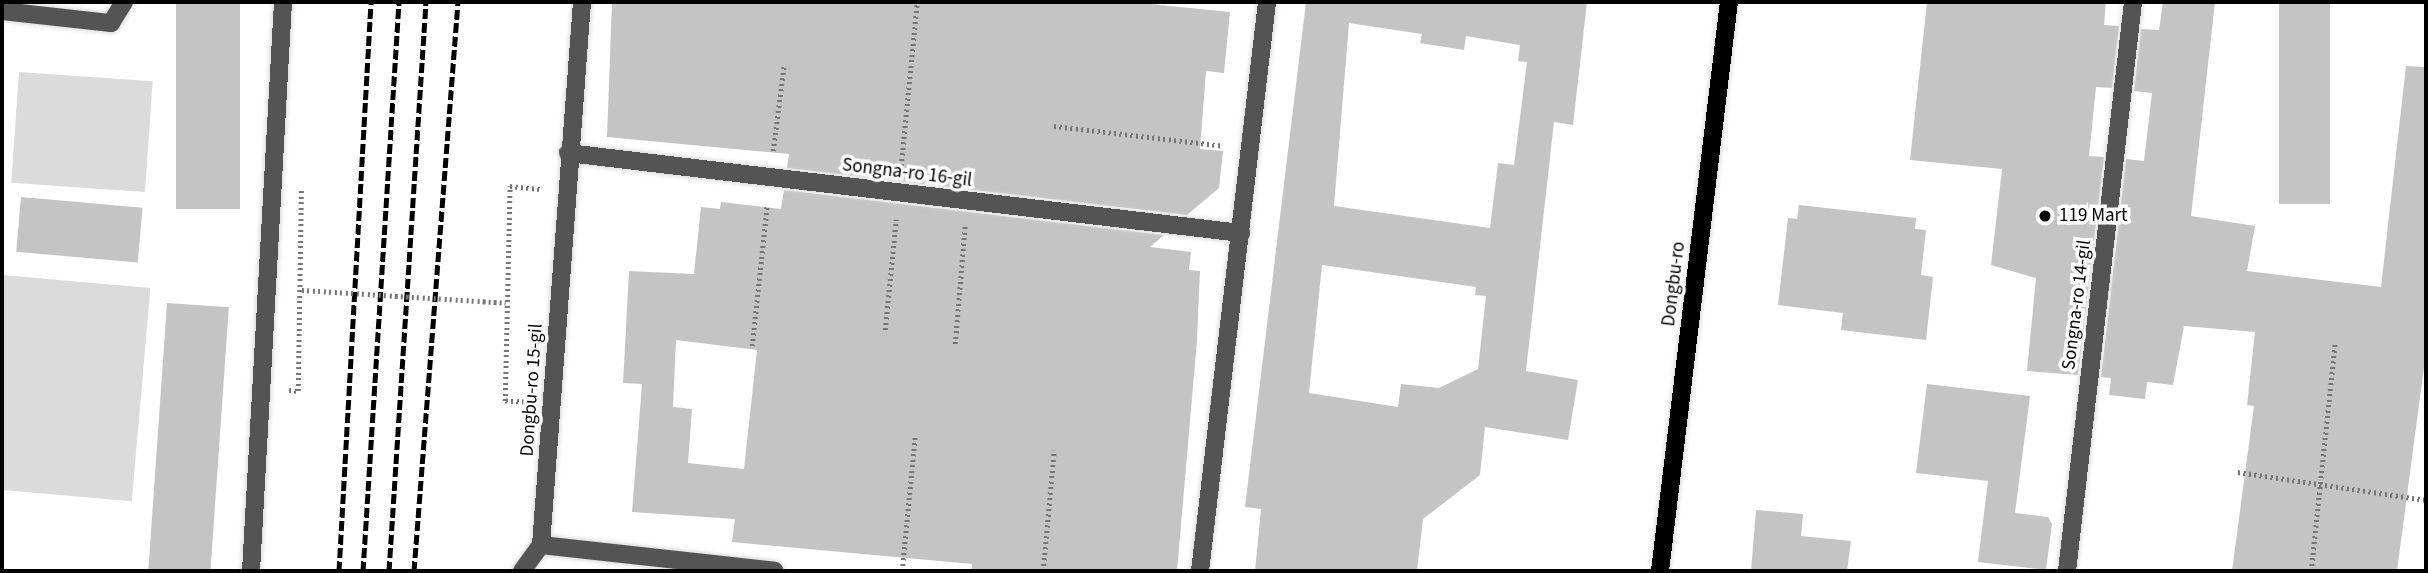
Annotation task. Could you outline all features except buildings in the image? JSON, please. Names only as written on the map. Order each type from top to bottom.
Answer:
[{"type":"main road","name":"Dongbu-ro","points":[[1660,571],[1729,2]]},
{"type":"street","points":[[2,11],[111,23],[124,2]]},
{"type":"street","points":[[251,571],[283,2]]},
{"type":"street","name":"Dongbu-ro 15-gil","points":[[541,545],[553,403],[565,191],[582,2]]},
{"type":"street","points":[[1200,571],[1267,2]]},
{"type":"street","name":"Songna-ro 14-gil","points":[[2067,571],[2133,2]]},
{"type":"street","name":"Songna-ro 16-gil","points":[[568,153],[1241,233]]},
{"type":"street","points":[[522,571],[541,545],[775,571]]},
{"type":"path","points":[[885,330],[917,2]]},
{"type":"path","points":[[752,345],[784,65]]},
{"type":"path","points":[[1054,126],[1251,149]]},
{"type":"path","points":[[553,403],[505,401],[510,186],[565,191]]},
{"type":"path","points":[[955,344],[967,201]]},
{"type":"path","points":[[302,290],[506,303]]},
{"type":"path","points":[[2311,571],[2335,342]]},
{"type":"path","points":[[902,571],[915,435]]},
{"type":"path","points":[[1043,571],[1055,451]]},
{"type":"path","points":[[2238,472],[2426,500]]},
{"type":"shaded area","points":[[19,72],[153,81],[145,192],[11,183]]},
{"type":"shaded area","points":[[2,275],[150,288],[132,501],[2,490]]},
{"type":"railway","points":[[339,571],[371,2]]},
{"type":"railway","points":[[363,571],[399,2]]},
{"type":"railway","points":[[389,571],[426,2]]},
{"type":"railway","points":[[414,571],[458,2]]},
{"type":"place","name":"119 Mart","points":[[2045,216]]}]
